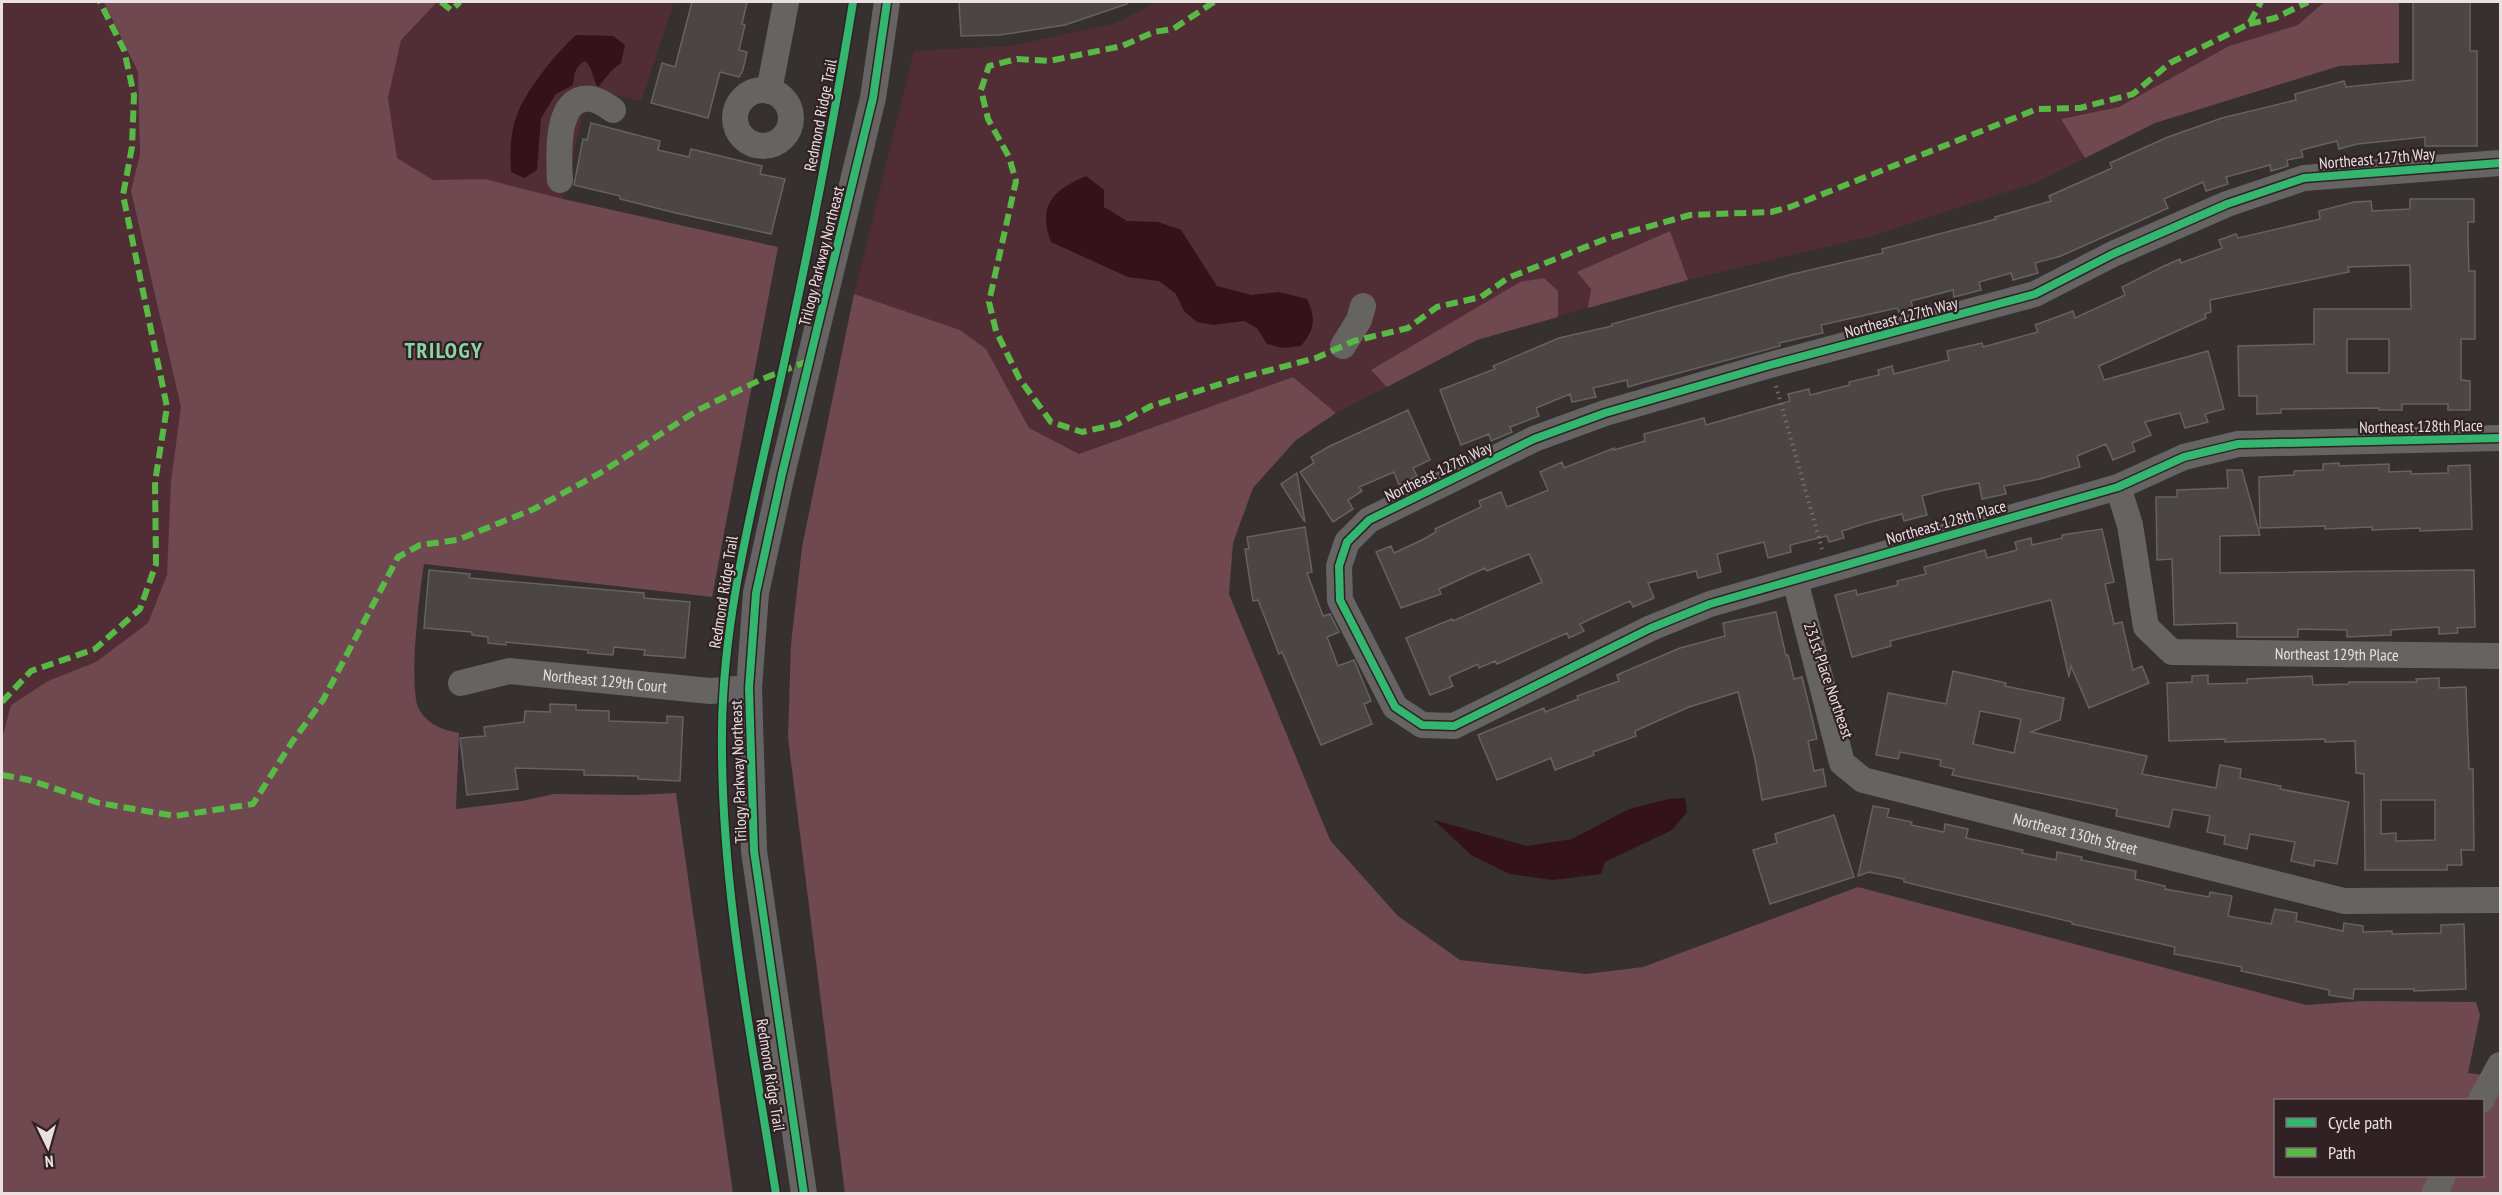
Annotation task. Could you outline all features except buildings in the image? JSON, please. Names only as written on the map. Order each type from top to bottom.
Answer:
[{"type":"street","points":[[769,91],[786,2]]},
{"type":"street","name":"Trilogy Parkway Northeast","points":[[804,1194],[754,851],[749,688],[756,593],[782,474],[873,98],[887,2]]},
{"type":"street","points":[[560,180],[559,135],[566,114],[581,100],[587,99],[593,99],[613,110]]},
{"type":"street","name":"Northeast 127th Way","points":[[1422,725],[1395,707],[1340,600],[1339,566],[1347,542],[1369,520],[1534,439],[1605,413],[1770,365],[2035,294],[2113,254],[2227,204],[2304,178],[2500,163]]},
{"type":"street","points":[[1343,346],[1359,320],[1363,306]]},
{"type":"street","name":"Northeast 128th Place","points":[[1422,725],[1454,726],[1651,628],[1710,604],[2118,487],[2184,457],[2238,444],[2500,438]]},
{"type":"street","name":"Northeast 129th Place","points":[[2118,487],[2130,525],[2145,627],[2172,651],[2500,656]]},
{"type":"street","name":"231st Place Northeast","points":[[1795,580],[1863,780]]},
{"type":"street","name":"Northeast 129th Court","points":[[461,683],[509,671],[710,691],[749,688]]},
{"type":"street","name":"Northeast 130th Street","points":[[1863,780],[2344,901],[2500,900]]},
{"type":"street","points":[[2482,1099],[2500,1065]]},
{"type":"street","points":[[2434,1194],[2442,1177]]},
{"type":"path","points":[[1770,365],[1828,570]]},
{"type":"shaded area","points":[[2,2],[184,2],[251,566],[2,874]]},
{"type":"shaded area","points":[[104,2],[437,2],[401,40],[388,98],[397,158],[433,180],[485,179],[563,199],[778,247],[712,597],[424,564],[414,663],[416,701],[420,711],[437,726],[459,733],[456,809],[522,801],[554,794],[676,793],[733,1193],[2,1193],[2,739],[11,705],[48,681],[96,662],[148,623],[167,575],[171,482],[181,407],[131,191],[140,154],[138,72]]},
{"type":"shaded area","points":[[359,2],[674,2],[641,101],[592,90],[583,113],[563,199],[564,238],[300,185]]},
{"type":"shaded area","points":[[1158,2],[2399,2],[2399,63],[2339,66],[2155,123],[2037,182],[1872,236],[1650,289],[1477,340],[1336,413],[1293,377],[1080,454],[962,452],[854,294],[914,51],[1010,46],[1116,23]]},
{"type":"shaded area","points":[[2324,2],[2399,2],[2399,63],[2339,66],[2155,123],[2085,158],[2061,119],[2119,107],[2229,46],[2298,25]]},
{"type":"shaded area","points":[[576,35],[613,36],[625,45],[621,63],[598,87],[588,64],[585,61],[579,65],[573,85],[556,94],[541,118],[537,170],[524,178],[511,172],[512,136],[517,115],[527,94],[542,72]]},
{"type":"shaded area","points":[[1086,176],[1104,190],[1104,207],[1127,221],[1158,222],[1181,230],[1217,286],[1251,295],[1278,292],[1307,299],[1313,323],[1301,346],[1282,348],[1267,344],[1257,328],[1244,321],[1213,325],[1197,322],[1184,311],[1176,294],[1159,281],[1128,277],[1051,242],[1046,218],[1051,200],[1065,187]]},
{"type":"shaded area","points":[[1670,231],[1688,280],[1588,308],[1591,289],[1577,272]]},
{"type":"shaded area","points":[[1544,278],[1558,291],[1558,317],[1477,340],[1387,387],[1371,370],[1520,282]]},
{"type":"shaded area","points":[[854,294],[960,330],[986,349],[1029,428],[1079,454],[1293,377],[1336,413],[1296,440],[1253,488],[1233,543],[1229,594],[1330,840],[1398,916],[1460,960],[1586,974],[1643,967],[1858,887],[2306,1005],[2361,1001],[2476,1002],[2480,1015],[2468,1073],[2500,1077],[2500,1193],[845,1194],[788,738],[791,644],[802,547]]},
{"type":"shaded area","points":[[1685,798],[1687,812],[1672,830],[1605,862],[1601,874],[1553,880],[1510,874],[1471,855],[1434,820],[1527,846],[1572,839],[1629,809],[1669,799]]},
{"type":"marked path","points":[[2,702],[31,671],[95,649],[140,609],[156,564],[155,482],[167,407],[123,195],[132,147],[134,95],[124,50],[100,2]]},
{"type":"marked path","points":[[441,2],[451,10],[460,2]]},
{"type":"marked path","points":[[1214,2],[1173,29],[1154,32],[1122,46],[1049,61],[1017,59],[989,66],[981,90],[988,119],[1009,157],[1016,181],[989,302],[996,331],[1019,378],[1051,422],[1082,432],[1118,424],[1151,406],[1236,379],[1316,358],[1354,341],[1408,328],[1437,307],[1481,297],[1508,278],[1608,238],[1690,215],[1771,212],[1790,207],[2037,109],[2080,108],[2133,94],[2170,63],[2249,24],[2261,2]]},
{"type":"marked path","points":[[2249,24],[2275,18],[2308,2]]},
{"type":"marked path","points":[[2,775],[29,780],[99,803],[175,816],[253,804],[292,742],[323,700],[398,557],[420,545],[457,540],[534,509],[600,473],[698,410],[760,380],[810,360]]},
{"type":"cycle path","name":"Redmond Ridge Trail","points":[[776,1194],[739,962],[726,846],[722,730],[724,687],[741,561],[808,248],[853,2]]},
{"type":"cycle path","name":"Redmond Ridge Trail","points":[[804,1194],[754,851],[749,688],[756,593],[782,474],[873,98],[887,2]]},
{"type":"cycle path","points":[[2500,163],[2304,178],[2227,204],[2113,254],[2035,294],[1770,365],[1605,413],[1534,439],[1369,520],[1347,542],[1339,566],[1340,600],[1395,707],[1422,725],[1454,726],[1651,628],[1710,604],[2118,487],[2184,457],[2238,444],[2500,438]]},
{"type":"district","name":"TRILOGY","points":[[444,350]]}]
